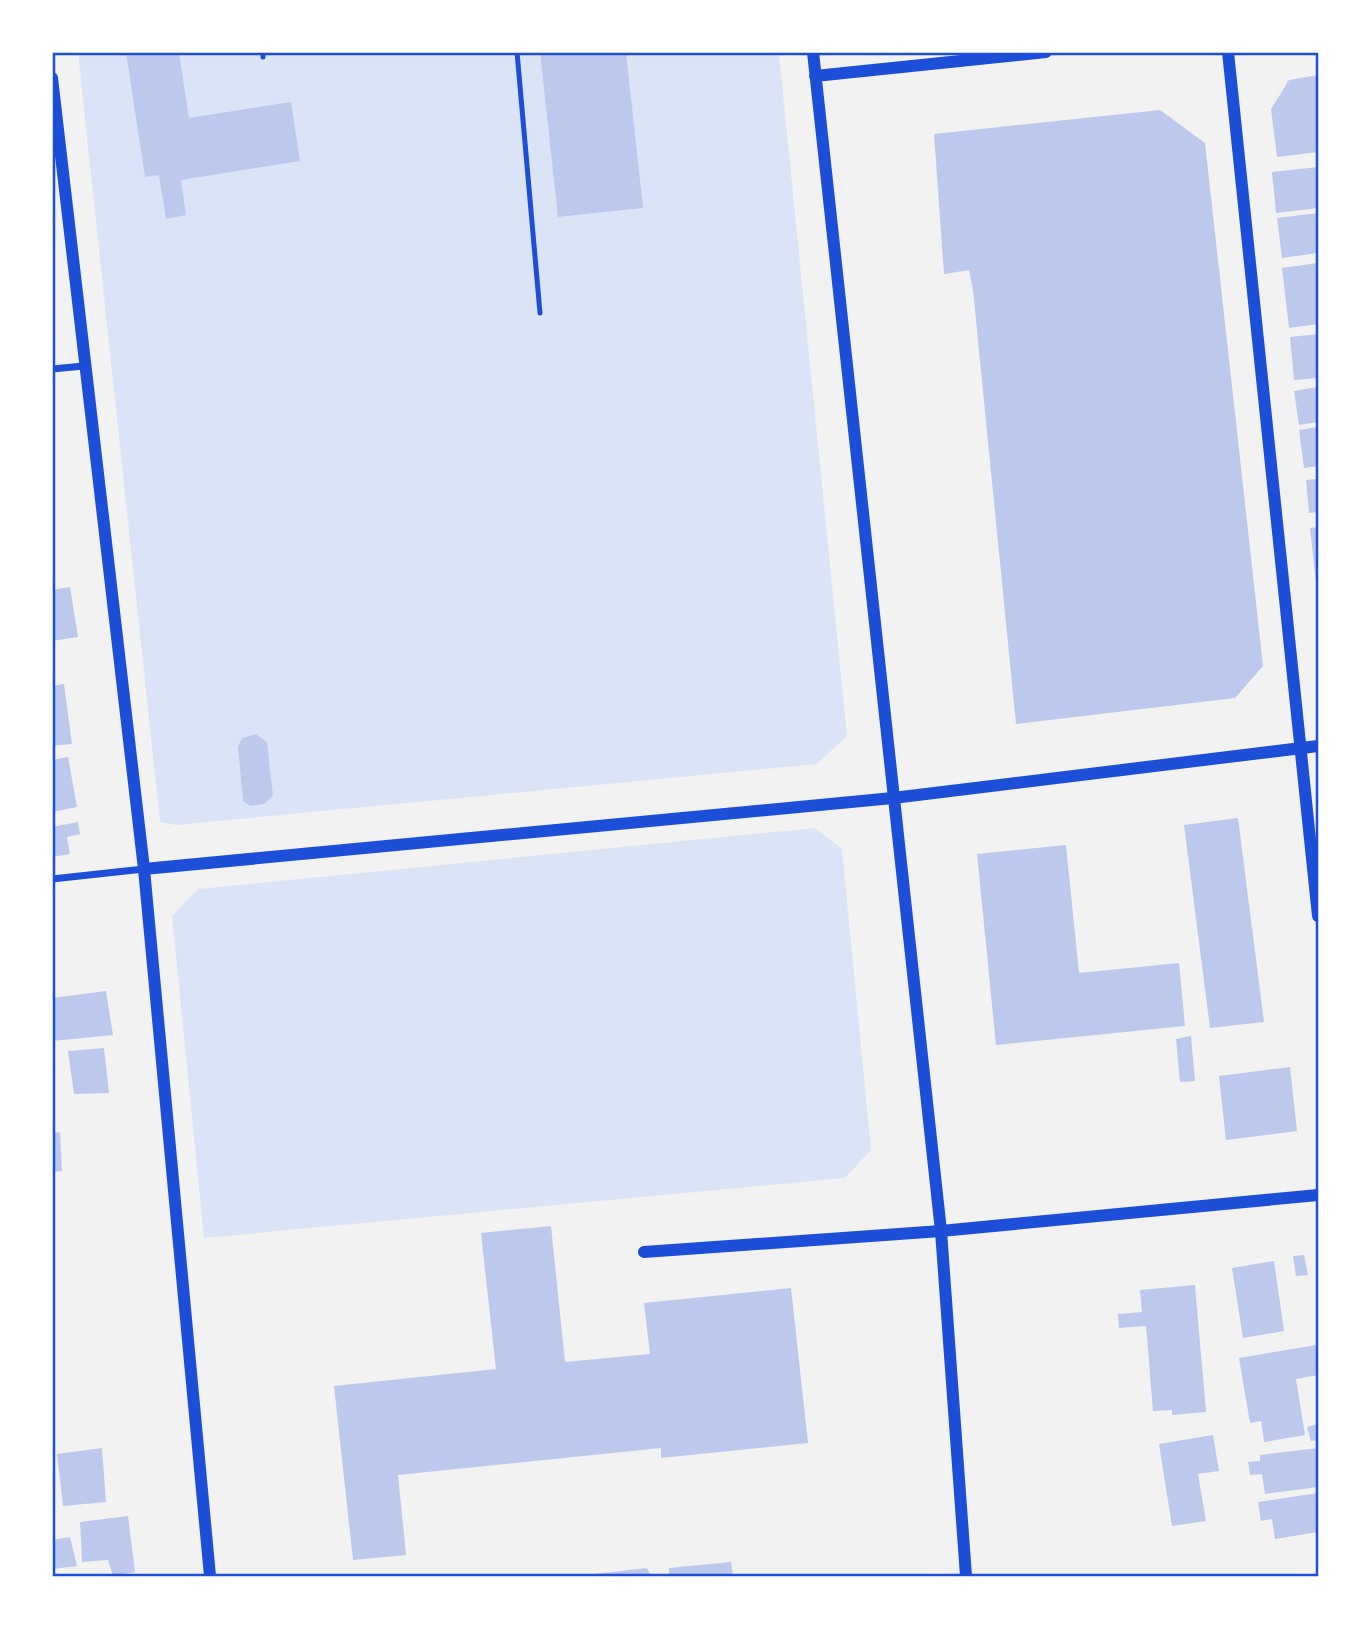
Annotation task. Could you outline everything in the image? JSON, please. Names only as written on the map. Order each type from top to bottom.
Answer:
[{"type":"street","points":[[813,52],[941,1231],[966,1577]]},
{"type":"street","points":[[815,76],[1046,52]]},
{"type":"street","points":[[1228,52],[1318,916]]},
{"type":"street","points":[[52,78],[144,869],[210,1577]]},
{"type":"street","points":[[52,369],[84,366]]},
{"type":"street","points":[[52,879],[893,798],[1318,746]]},
{"type":"street","points":[[644,1252],[941,1231],[1318,1195]]},
{"type":"lane","points":[[517,52],[540,313]]},
{"type":"shaded area","points":[[78,53],[779,53],[847,736],[817,764],[176,825],[160,822]]},
{"type":"shaded area","points":[[815,828],[842,849],[871,1150],[845,1178],[204,1238],[172,916],[198,889]]},
{"type":"building","points":[[126,52],[179,52],[189,118],[291,102],[300,161],[181,180],[186,215],[166,219],[159,175],[145,177]]},
{"type":"building","points":[[540,52],[626,52],[643,208],[558,217]]},
{"type":"building","points":[[1318,75],[1318,152],[1277,157],[1271,109],[1289,80]]},
{"type":"building","points":[[1160,110],[1205,143],[1263,666],[1235,698],[1016,724],[973,290],[969,270],[944,274],[934,134]]},
{"type":"building","points":[[1318,167],[1318,208],[1276,213],[1272,172]]},
{"type":"building","points":[[1318,213],[1318,253],[1282,258],[1277,218]]},
{"type":"building","points":[[1318,263],[1318,324],[1289,328],[1282,268]]},
{"type":"building","points":[[1318,334],[1318,378],[1294,380],[1290,337]]},
{"type":"building","points":[[1318,387],[1318,422],[1299,425],[1294,391]]},
{"type":"building","points":[[1318,427],[1318,466],[1304,468],[1299,430]]},
{"type":"building","points":[[1318,479],[1318,512],[1309,513],[1306,480]]},
{"type":"building","points":[[1318,527],[1318,591],[1317,591],[1310,528]]},
{"type":"building","points":[[70,587],[78,637],[52,641],[52,590]]},
{"type":"building","points":[[64,684],[72,744],[52,746],[52,686]]},
{"type":"building","points":[[256,734],[267,742],[273,796],[264,804],[250,806],[243,801],[238,747],[242,738]]},
{"type":"building","points":[[68,757],[77,807],[52,812],[52,760]]},
{"type":"building","points":[[1238,818],[1264,1022],[1210,1028],[1184,825]]},
{"type":"building","points":[[78,822],[80,834],[67,837],[70,854],[52,857],[52,827]]},
{"type":"building","points":[[1066,845],[1079,973],[1179,963],[1185,1026],[996,1045],[977,854]]},
{"type":"building","points":[[106,991],[113,1035],[52,1041],[52,998]]},
{"type":"building","points":[[1191,1036],[1195,1081],[1180,1082],[1176,1039]]},
{"type":"building","points":[[104,1048],[109,1093],[74,1094],[68,1051]]},
{"type":"building","points":[[1290,1067],[1297,1131],[1226,1140],[1219,1076]]},
{"type":"building","points":[[60,1132],[62,1171],[52,1172],[52,1133]]},
{"type":"building","points":[[551,1226],[565,1362],[650,1354],[644,1303],[791,1288],[808,1443],[661,1458],[661,1448],[398,1475],[406,1555],[353,1560],[334,1386],[496,1369],[481,1233]]},
{"type":"building","points":[[1304,1255],[1308,1275],[1296,1276],[1293,1256]]},
{"type":"building","points":[[1274,1261],[1284,1331],[1243,1338],[1232,1268]]},
{"type":"building","points":[[1195,1285],[1206,1412],[1172,1415],[1172,1410],[1153,1411],[1146,1326],[1119,1328],[1118,1314],[1142,1312],[1140,1290]]},
{"type":"building","points":[[1316,1345],[1318,1375],[1296,1379],[1305,1435],[1264,1442],[1261,1421],[1250,1423],[1239,1358]]},
{"type":"building","points":[[1318,1424],[1318,1440],[1311,1441],[1307,1427]]},
{"type":"building","points":[[1213,1435],[1219,1471],[1198,1474],[1206,1521],[1172,1526],[1159,1444]]},
{"type":"building","points":[[102,1448],[106,1502],[63,1506],[57,1454]]},
{"type":"building","points":[[1318,1448],[1318,1487],[1265,1494],[1262,1474],[1250,1475],[1248,1462],[1260,1461],[1260,1455]]},
{"type":"building","points":[[1318,1493],[1318,1532],[1275,1539],[1272,1519],[1261,1521],[1258,1502]]},
{"type":"building","points":[[128,1516],[135,1572],[113,1576],[108,1560],[82,1562],[80,1522]]},
{"type":"building","points":[[70,1537],[77,1566],[52,1569],[52,1540]]},
{"type":"building","points":[[731,1562],[733,1576],[669,1576],[669,1568]]},
{"type":"building","points":[[647,1568],[651,1576],[586,1576],[586,1575]]}]
